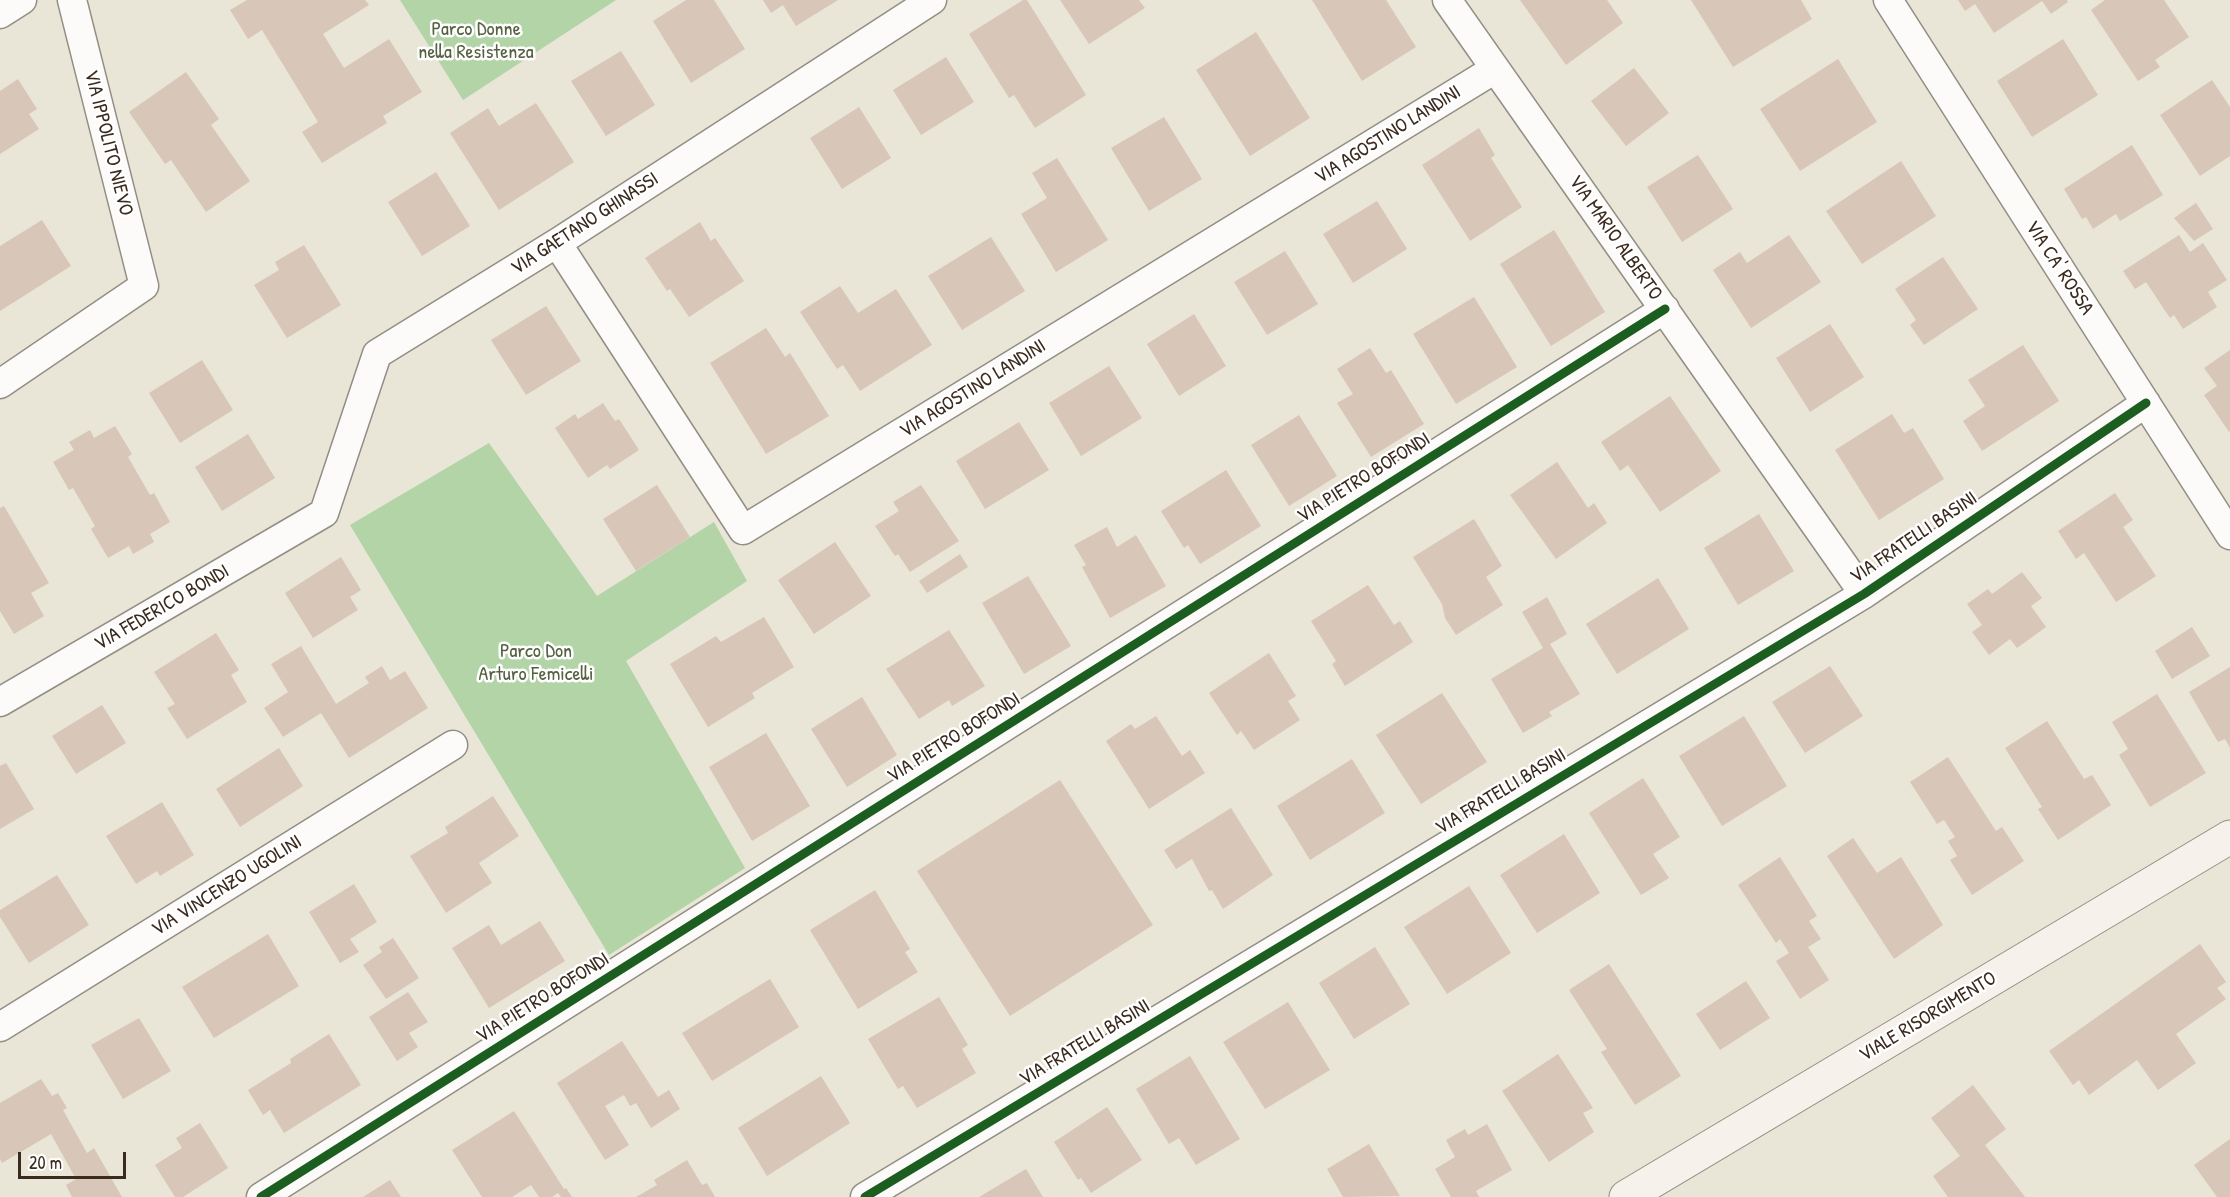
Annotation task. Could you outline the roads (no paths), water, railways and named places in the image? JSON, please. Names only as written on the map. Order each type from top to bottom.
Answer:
[{"type":"street","points":[[0,14],[22,0]]},
{"type":"street","name":"VIA IPPOLITO NIEVO","points":[[0,384],[144,286],[72,0]]},
{"type":"street","name":"VIA GAETANO GHINASSI","points":[[324,513],[377,354],[556,243],[932,0]]},
{"type":"street","name":"VIA MARIO ALBERTO","points":[[1447,0],[1864,594]]},
{"type":"street","name":"VIA CA' ROSSA","points":[[1888,0],[2230,535]]},
{"type":"street","name":"VIA AGOSTINO LANDINI","points":[[556,243],[743,530],[1495,69]]},
{"type":"street","name":"VIA PIETRO BOFONDI","points":[[261,1197],[1665,309]]},
{"type":"street","name":"VIA FRATELLI BASINI","points":[[866,1197],[1864,594],[2146,404]]},
{"type":"street","name":"VIA FEDERICO BONDI","points":[[0,702],[324,513]]},
{"type":"street","name":"VIA VINCENZO UGOLINI","points":[[0,1027],[453,746]]},
{"type":"street","name":"VIALE RISORGIMENTO","points":[[1626,1197],[2230,837]]},
{"type":"park label","name":"Parco Donne nella Resistenza","points":[[476,42]]},
{"type":"park label","name":"Parco Don Arturo Femicelli","points":[[536,664]]}]
